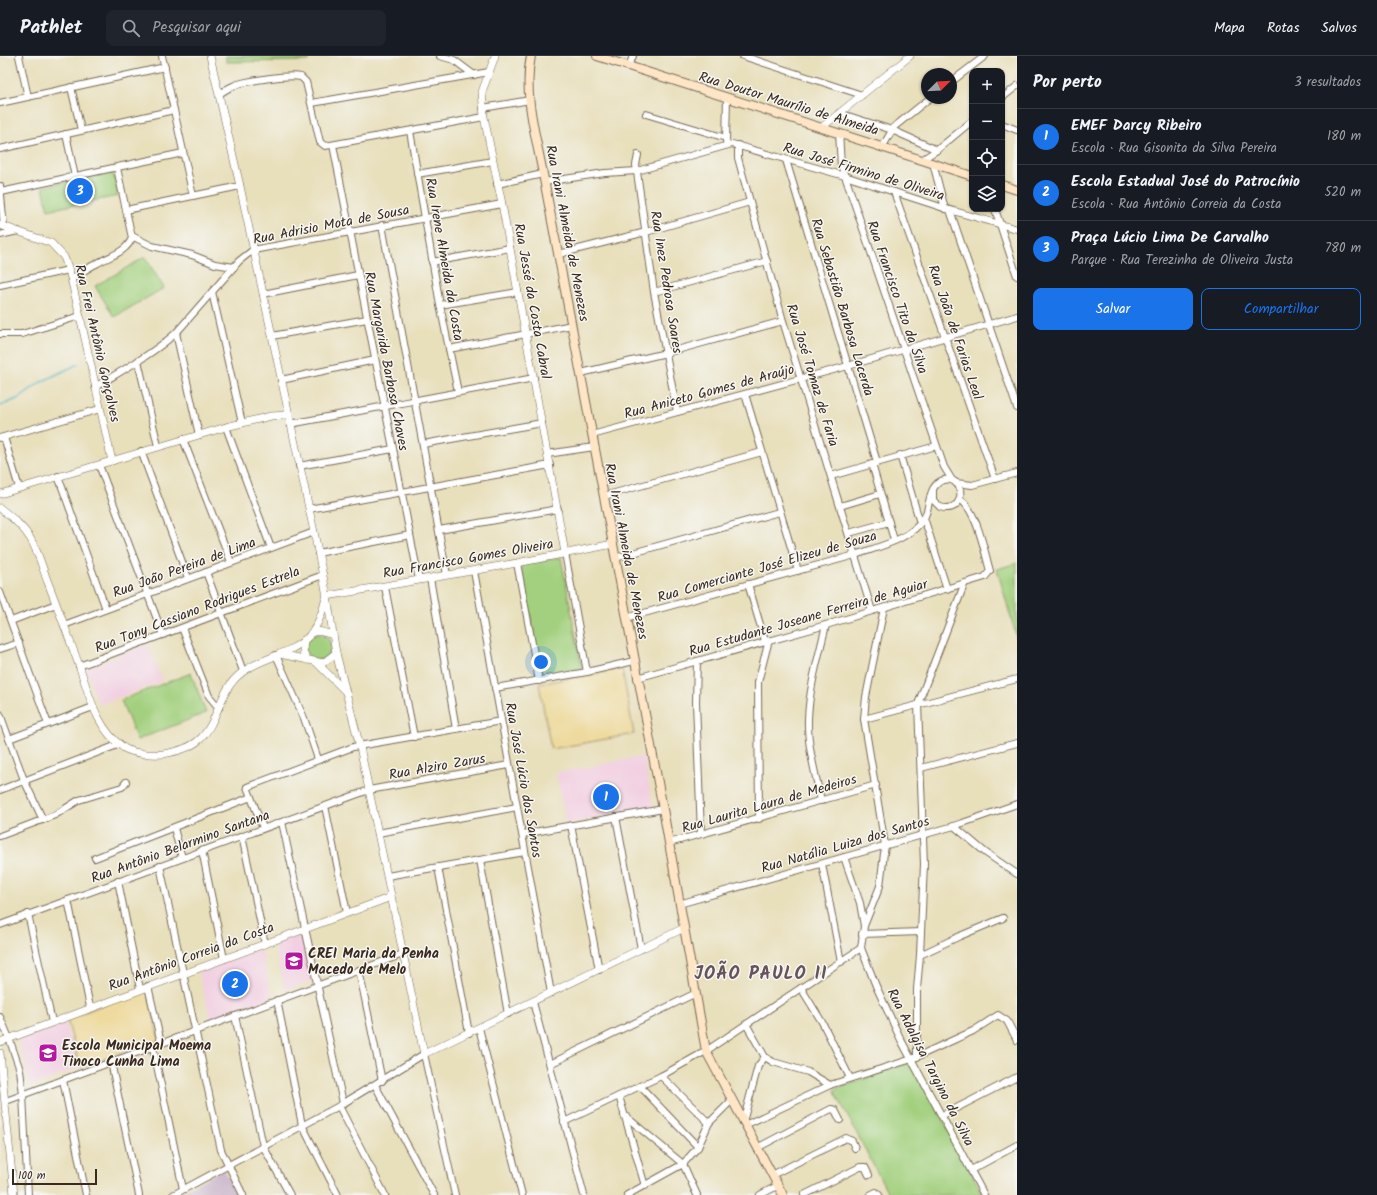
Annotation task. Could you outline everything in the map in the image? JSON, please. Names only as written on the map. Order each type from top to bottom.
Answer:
[{"type":"main road","name":"Rua Irani Almeida de Menezes","points":[[531,56],[528,75],[530,100],[637,678],[663,809],[706,1051],[782,1195]]},
{"type":"main road","name":"Rua Doutor Maurílio de Almeida","points":[[597,56],[821,128],[884,146],[969,175]]},
{"type":"main road","points":[[1005,186],[1017,190]]},
{"type":"street","points":[[19,56],[28,97]]},
{"type":"street","points":[[162,56],[193,196]]},
{"type":"street","points":[[210,56],[240,186],[280,380],[314,532],[327,596],[336,653],[348,693],[360,747],[455,1195]]},
{"type":"street","name":"Rua Jessé da Costa Cabral","points":[[495,56],[482,92],[484,117],[502,204],[565,553]]},
{"type":"street","points":[[629,66],[633,56]]},
{"type":"street","points":[[743,56],[862,95]]},
{"type":"street","points":[[821,128],[910,56]]},
{"type":"street","points":[[972,56],[977,62]]},
{"type":"street","points":[[957,77],[985,56]]},
{"type":"street","points":[[444,57],[454,60],[474,75]]},
{"type":"street","points":[[0,103],[165,67]]},
{"type":"street","points":[[312,104],[489,72]]},
{"type":"street","points":[[219,94],[232,86],[243,82],[297,76],[301,77],[306,82],[318,136],[322,145],[333,145],[484,117]]},
{"type":"street","points":[[1005,96],[1017,86]]},
{"type":"street","points":[[71,87],[81,130]]},
{"type":"street","points":[[726,145],[727,97]]},
{"type":"street","points":[[483,108],[530,100]]},
{"type":"street","points":[[884,146],[892,130],[899,122],[922,104]]},
{"type":"street","points":[[0,148],[174,110]]},
{"type":"street","points":[[839,113],[892,130],[937,150]]},
{"type":"street","points":[[646,114],[726,138]]},
{"type":"street","points":[[923,159],[937,150],[969,123]]},
{"type":"street","points":[[1005,125],[1017,130]]},
{"type":"street","name":"Rua Irene Almeida da Costa","points":[[410,131],[426,217],[432,262],[458,392]]},
{"type":"street","name":"Rua Francisco Tito da Silva","points":[[839,133],[841,165],[936,446],[944,467],[954,482]]},
{"type":"street","points":[[66,134],[75,177]]},
{"type":"street","name":"Rua Margarida Barbosa Chaves","points":[[333,145],[366,319],[419,580]]},
{"type":"street","name":"Rua José Firmino de Oliveira","points":[[497,184],[544,178],[637,171],[726,145],[738,145],[1017,229]]},
{"type":"street","name":"Rua José Tomaz de Faria","points":[[738,145],[737,152],[783,321],[802,378],[872,611]]},
{"type":"street","points":[[2,226],[1,189],[75,177],[184,153]]},
{"type":"street","name":"Rua Inez Pedrosa Soares","points":[[638,155],[636,160],[637,171],[654,292],[677,412]]},
{"type":"street","name":"Rua Sebastião Barbosa Lacerda","points":[[786,160],[848,366],[874,463],[880,494],[894,540]]},
{"type":"street","points":[[417,174],[493,161]]},
{"type":"street","points":[[933,163],[947,209],[1017,408]]},
{"type":"street","points":[[71,280],[98,262],[121,252],[130,243],[132,236],[117,168]]},
{"type":"street","points":[[126,210],[240,186]]},
{"type":"street","name":"Rua João de Farias Leal","points":[[894,192],[995,479]]},
{"type":"street","points":[[559,254],[646,232],[750,202]]},
{"type":"street","name":"Rua Adrisio Mota de Sousa","points":[[95,387],[138,361],[176,333],[234,267],[253,250],[349,231],[502,204]]},
{"type":"street","points":[[995,212],[1017,276]]},
{"type":"street","name":"Rua Margarida Barbosa Chaves","points":[[382,225],[448,575]]},
{"type":"street","name":"Rua Frei Antônio Gonçalves","points":[[2,226],[45,240],[57,248],[64,257],[69,270],[80,316],[112,461]]},
{"type":"street","points":[[0,235],[18,231]]},
{"type":"street","points":[[132,236],[152,246],[192,254],[215,264],[234,267]]},
{"type":"street","points":[[432,262],[510,248]]},
{"type":"street","points":[[654,292],[767,261]]},
{"type":"street","points":[[0,286],[69,270]]},
{"type":"street","points":[[263,294],[358,275]]},
{"type":"street","points":[[212,292],[242,423]]},
{"type":"street","points":[[440,305],[518,292]]},
{"type":"street","points":[[0,334],[22,334],[80,316]]},
{"type":"street","name":"Rua Aniceto Gomes de Araújo","points":[[592,435],[848,366],[1017,316]]},
{"type":"street","points":[[272,336],[366,319]]},
{"type":"street","points":[[581,373],[666,353],[783,321]]},
{"type":"street","points":[[449,349],[572,325]]},
{"type":"street","points":[[176,333],[199,435]]},
{"type":"street","points":[[280,380],[375,360]]},
{"type":"street","points":[[138,361],[158,446]]},
{"type":"street","points":[[290,424],[534,378]]},
{"type":"street","points":[[745,394],[779,512],[798,571]]},
{"type":"street","points":[[19,488],[2,438],[100,409]]},
{"type":"street","points":[[0,494],[226,427],[271,416],[288,415]]},
{"type":"street","points":[[423,444],[542,423]]},
{"type":"street","points":[[226,427],[271,548]]},
{"type":"street","points":[[183,439],[231,562]]},
{"type":"street","points":[[831,476],[900,455],[936,446]]},
{"type":"street","points":[[548,454],[594,447]]},
{"type":"street","points":[[299,466],[393,449]]},
{"type":"street","points":[[141,451],[188,578]]},
{"type":"street","points":[[604,496],[762,452]]},
{"type":"street","points":[[900,455],[920,523]]},
{"type":"street","points":[[99,465],[147,594],[164,635]]},
{"type":"street","points":[[309,509],[550,465]]},
{"type":"street","points":[[940,507],[933,500],[933,490],[944,467]]},
{"type":"street","points":[[938,482],[947,479],[954,482],[972,485],[1017,473]]},
{"type":"street","points":[[58,476],[106,609]]},
{"type":"street","points":[[954,482],[961,497]]},
{"type":"street","points":[[947,589],[925,515],[940,507],[950,508],[956,505],[972,485]]},
{"type":"street","name":"Rua Comerciante José Elizeu de Souza","points":[[626,618],[855,555],[894,540],[905,535],[920,523],[925,515],[928,500],[933,490]]},
{"type":"street","points":[[840,506],[880,494]]},
{"type":"street","name":"Rua Estudante Joseane Ferreira de Aguiar","points":[[637,678],[964,585],[985,577],[990,571],[984,551],[970,509],[961,497]]},
{"type":"street","points":[[0,508],[12,517],[30,537],[64,625],[93,707],[109,732],[120,744],[126,749],[144,754],[157,755],[180,750],[199,740],[211,725],[230,686],[244,671],[278,655],[304,640],[311,633],[321,615],[327,596]]},
{"type":"street","points":[[439,530],[558,509]]},
{"type":"street","points":[[615,558],[779,512]]},
{"type":"street","points":[[848,533],[889,522]]},
{"type":"street","name":"Rua João Pereira de Lima","points":[[64,625],[314,532]]},
{"type":"street","points":[[318,553],[410,535]]},
{"type":"street","name":"Rua Francisco Gomes Oliveira","points":[[327,596],[518,563],[612,544]]},
{"type":"street","points":[[565,553],[587,672]]},
{"type":"street","points":[[518,563],[539,681]]},
{"type":"street","name":"Rua José Lúcio dos Santos","points":[[474,571],[551,993]]},
{"type":"street","points":[[206,572],[244,671]]},
{"type":"street","name":"Rua Tony Cassiano Rodrigues Estrela","points":[[79,666],[323,575]]},
{"type":"street","points":[[430,578],[456,729]]},
{"type":"street","points":[[748,584],[767,641],[758,682],[759,818]]},
{"type":"street","points":[[915,1058],[917,989],[922,932],[923,835],[918,704],[964,585]]},
{"type":"street","points":[[385,587],[414,737]]},
{"type":"street","points":[[0,592],[2,602],[11,620],[48,724]]},
{"type":"street","points":[[11,620],[56,604]]},
{"type":"street","points":[[564,1122],[661,1076],[706,1051],[861,948],[864,926],[880,886],[885,845],[864,719],[866,697],[884,608]]},
{"type":"street","points":[[821,801],[808,736],[808,718],[810,697],[826,625]]},
{"type":"street","points":[[182,628],[208,696],[219,708]]},
{"type":"street","points":[[311,633],[322,632],[333,635]]},
{"type":"street","points":[[304,640],[303,651],[307,660]]},
{"type":"street","points":[[0,649],[19,642]]},
{"type":"street","points":[[278,655],[323,663],[336,653]]},
{"type":"street","points":[[278,655],[304,718],[318,759]]},
{"type":"street","points":[[495,688],[587,672],[634,661]]},
{"type":"street","points":[[697,661],[696,702],[701,834]]},
{"type":"street","points":[[317,663],[348,693]]},
{"type":"street","points":[[864,719],[1017,679]]},
{"type":"street","points":[[9,739],[93,707]]},
{"type":"street","points":[[0,714],[24,780],[43,820]]},
{"type":"street","points":[[264,828],[247,787],[347,749],[501,721]]},
{"type":"street","points":[[921,768],[1017,743]]},
{"type":"street","points":[[0,790],[120,744]]},
{"type":"street","name":"Rua Alziro Zarus","points":[[369,790],[509,765]]},
{"type":"street","points":[[0,836],[60,813],[78,800],[122,787],[126,782]]},
{"type":"street","name":"Rua Laurita Laura de Medeiros","points":[[669,843],[876,786]]},
{"type":"street","name":"Rua Antônio Belarmino Santana","points":[[0,925],[369,790]]},
{"type":"street","points":[[95,858],[251,797]]},
{"type":"street","name":"Rua Natália Luiza dos Santos","points":[[679,904],[954,826],[1017,804]]},
{"type":"street","points":[[325,806],[347,913]]},
{"type":"street","points":[[378,833],[517,807]]},
{"type":"street","points":[[523,834],[663,809]]},
{"type":"street","points":[[616,817],[641,949]]},
{"type":"street","points":[[282,822],[341,1104],[386,1195]]},
{"type":"street","points":[[571,825],[599,970]]},
{"type":"street","points":[[954,826],[986,853],[1017,874]]},
{"type":"street","points":[[174,828],[182,858]]},
{"type":"street","points":[[242,836],[265,944]]},
{"type":"street","points":[[202,850],[224,959]]},
{"type":"street","points":[[387,876],[525,852]]},
{"type":"street","points":[[844,857],[860,903],[864,926]]},
{"type":"street","points":[[480,860],[508,1014]]},
{"type":"street","points":[[822,864],[841,962]]},
{"type":"street","points":[[160,866],[221,1150],[227,1166],[243,1195]]},
{"type":"street","points":[[438,867],[468,1033]]},
{"type":"street","points":[[118,881],[140,989]]},
{"type":"street","name":"Rua Antônio Correia da Costa","points":[[0,1042],[90,1007],[391,897]]},
{"type":"street","points":[[68,900],[90,1007]]},
{"type":"street","points":[[28,914],[52,1022]]},
{"type":"street","points":[[920,955],[976,928],[1003,918]]},
{"type":"street","points":[[173,1195],[376,1085],[424,1054],[684,928]]},
{"type":"street","points":[[862,934],[922,932]]},
{"type":"street","name":"Rua Adalgisa Targino da Silva","points":[[861,948],[888,1011],[915,1058],[942,1115],[984,1195]]},
{"type":"street","points":[[6,1101],[403,954]]},
{"type":"street","points":[[359,970],[382,1081]]},
{"type":"street","points":[[148,986],[161,1043]]},
{"type":"street","points":[[801,988],[822,1022],[850,1078]]},
{"type":"street","points":[[550,1064],[696,993]]},
{"type":"street","points":[[277,1000],[302,1125],[338,1195]]},
{"type":"street","points":[[532,1002],[550,1064],[584,1195]]},
{"type":"street","points":[[744,1124],[830,1085],[915,1058],[973,1031],[998,1015],[1007,1021],[1017,1040]]},
{"type":"street","points":[[235,1016],[263,1146],[290,1195]]},
{"type":"street","points":[[0,1017],[10,1038],[20,1070],[23,1095],[28,1195]]},
{"type":"street","points":[[746,1024],[765,1057],[781,1066],[808,1072],[830,1085]]},
{"type":"street","points":[[479,1028],[522,1195]]},
{"type":"street","points":[[153,1047],[183,1190]]},
{"type":"street","points":[[0,1053],[6,1101],[14,1195]]},
{"type":"street","points":[[744,1124],[758,1066],[765,1057]]},
{"type":"street","points":[[111,1062],[139,1195]]},
{"type":"street","points":[[661,1076],[709,1123]]},
{"type":"street","points":[[942,1115],[1017,1077]]},
{"type":"street","points":[[63,1080],[86,1195]]},
{"type":"street","points":[[376,1085],[434,1195]]},
{"type":"street","points":[[640,1086],[698,1146]]},
{"type":"street","points":[[619,1096],[645,1186]]},
{"type":"street","points":[[627,1195],[683,1164],[698,1146],[709,1123],[732,1100]]},
{"type":"street","points":[[757,1148],[831,1109],[835,1110],[840,1120]]},
{"type":"street","points":[[624,1115],[683,1164],[697,1195]]},
{"type":"street","points":[[772,1175],[846,1138],[852,1141],[855,1148]]},
{"type":"street","points":[[971,1170],[1017,1145]]},
{"type":"street","points":[[804,1195],[860,1167],[865,1167],[869,1175]]},
{"type":"street","points":[[760,1195],[777,1186]]},
{"type":"street","points":[[870,1195],[876,1192],[879,1195]]},
{"type":"shaded area","points":[[147,644],[163,681],[99,705],[86,671],[88,668]]},
{"type":"shaded area","points":[[644,756],[653,807],[566,824],[556,773]]},
{"type":"shaded area","name":"CREI Maria da Penha Macedo de Melo","points":[[304,931],[314,980],[285,990],[273,942]]},
{"type":"shaded area","points":[[261,948],[272,997],[211,1020],[198,972]]},
{"type":"shaded area","name":"Escola Municipal Moema Tinoco Cunha Lima","points":[[65,1021],[79,1068],[30,1087],[18,1038]]},
{"type":"shaded area","points":[[224,1169],[238,1195],[176,1195]]},
{"type":"green space","points":[[226,56],[309,56],[309,61],[226,62]]},
{"type":"green space","points":[[113,172],[118,196],[48,210],[43,187]]},
{"type":"green space","points":[[145,257],[164,288],[114,317],[95,286]]},
{"type":"green space","points":[[561,557],[582,669],[542,676],[521,565]]},
{"type":"green space","points":[[1017,563],[1017,639],[997,569]]},
{"type":"green space","points":[[318,634],[327,638],[331,647],[327,656],[318,660],[309,656],[305,647],[309,638]]},
{"type":"green space","points":[[191,673],[206,713],[137,740],[121,700]]},
{"type":"green space","points":[[912,1061],[983,1195],[889,1195],[834,1090]]},
{"type":"sand","points":[[622,669],[634,734],[551,749],[539,684]]},
{"type":"sand","points":[[147,988],[159,1040],[80,1067],[67,1019]]},
{"type":"waterway","points":[[0,406],[17,399],[41,382],[78,364]]},
{"type":"place","name":"Praça Lúcio Lima De Carvalho","points":[[80,191]]},
{"type":"place","name":"EMEF Darcy Ribeiro","points":[[606,797]]},
{"type":"place","name":"CREI Maria da Penha Macedo de Melo","points":[[294,961]]},
{"type":"place","name":"Escola Estadual José do Patrocínio","points":[[235,984]]},
{"type":"place","name":"Escola Municipal Moema Tinoco Cunha Lima","points":[[48,1053]]},
{"type":"district","name":"JOÃO PAULO II","points":[[761,973]]}]
